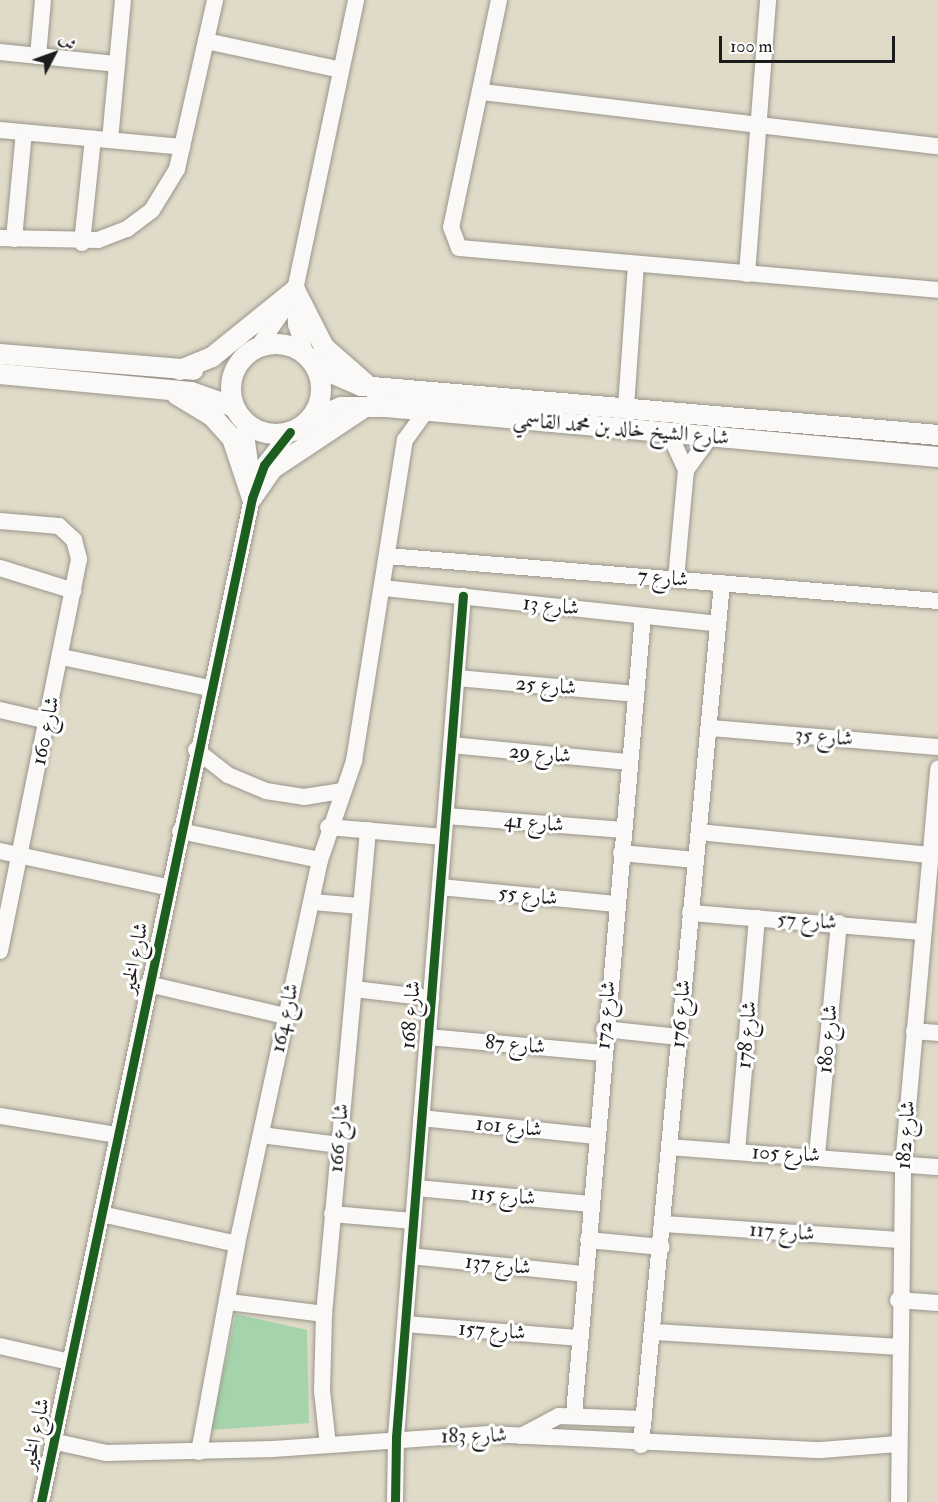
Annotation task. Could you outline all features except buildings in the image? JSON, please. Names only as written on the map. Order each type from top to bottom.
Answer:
[{"type":"main road","points":[[180,370],[212,357],[295,290],[324,347],[375,400],[272,469],[252,498]]},
{"type":"main road","points":[[0,354],[180,370],[215,369],[251,352],[279,343],[310,361],[321,392],[308,421],[290,432],[264,433],[211,396],[170,390],[0,375]]},
{"type":"main road","points":[[239,414],[232,377],[251,352]]},
{"type":"main road","name":"شارع الشيخ خالد بن محمد القاسمي","points":[[310,361],[375,400],[426,411],[938,458]]},
{"type":"main road","points":[[170,390],[226,430],[241,455],[252,498]]},
{"type":"main road","name":"شارع الشيخ خالد بن محمد القاسمي","points":[[308,421],[331,409],[375,400],[626,407],[938,435]]},
{"type":"street","points":[[38,56],[43,0]]},
{"type":"street","points":[[82,243],[117,64],[123,0]]},
{"type":"street","points":[[24,132],[7,238],[82,243],[127,229],[153,210],[171,184],[182,147],[215,0]]},
{"type":"street","points":[[310,361],[296,325],[295,290],[356,0]]},
{"type":"street","points":[[499,0],[482,92],[451,227],[453,242],[466,250],[938,290]]},
{"type":"street","points":[[747,274],[768,0]]},
{"type":"street","points":[[206,41],[341,70]]},
{"type":"street","points":[[0,52],[117,64]]},
{"type":"street","points":[[482,92],[938,146]]},
{"type":"street","points":[[0,130],[182,147]]},
{"type":"street","points":[[626,407],[636,265]]},
{"type":"street","points":[[251,352],[295,290]]},
{"type":"street","points":[[375,400],[405,440],[426,411]]},
{"type":"street","points":[[239,414],[253,459],[252,498]]},
{"type":"street","name":"شارع الخير","points":[[41,1502],[166,887],[252,498],[264,465],[290,432]]},
{"type":"street","points":[[669,433],[686,470],[676,579]]},
{"type":"street","points":[[686,470],[710,437]]},
{"type":"street","name":"شارع 164","points":[[199,1452],[229,1302],[237,1244],[285,1016],[313,902],[328,827],[343,791],[357,746],[405,440]]},
{"type":"street","name":"شارع 160","points":[[0,520],[50,523],[68,532],[78,549],[74,591],[62,657],[0,951]]},
{"type":"street","name":"شارع 7","points":[[387,556],[938,601]]},
{"type":"street","points":[[0,568],[74,591]]},
{"type":"street","name":"شارع 176","points":[[641,1445],[655,1332],[669,1147],[722,583]]},
{"type":"street","name":"شارع 13","points":[[383,588],[718,624]]},
{"type":"street","name":"شارع 168","points":[[395,1502],[396,1437],[463,596]]},
{"type":"street","name":"شارع 172","points":[[574,1414],[604,1029],[643,616]]},
{"type":"street","points":[[62,657],[209,688]]},
{"type":"street","name":"شارع 25","points":[[457,678],[636,694]]},
{"type":"street","points":[[0,711],[48,721]]},
{"type":"street","name":"شارع 35","points":[[710,728],[938,747]]},
{"type":"street","name":"شارع 29","points":[[451,745],[629,762]]},
{"type":"street","points":[[196,750],[228,775],[266,791],[304,797],[343,791]]},
{"type":"street","name":"شارع 182","points":[[898,1502],[897,1347],[903,1164],[923,932],[931,912],[930,855],[938,769]]},
{"type":"street","name":"شارع 41","points":[[446,816],[623,830]]},
{"type":"street","points":[[328,827],[444,837]]},
{"type":"street","points":[[180,831],[320,860]]},
{"type":"street","name":"شارع 166","points":[[328,1445],[321,1381],[324,1314],[354,990],[359,906],[368,831]]},
{"type":"street","points":[[699,832],[930,855]]},
{"type":"street","points":[[0,851],[166,887]]},
{"type":"street","points":[[621,854],[696,860]]},
{"type":"street","name":"شارع 55","points":[[440,887],[616,904]]},
{"type":"street","points":[[313,902],[359,906]]},
{"type":"street","name":"شارع 57","points":[[690,913],[839,923],[923,932]]},
{"type":"street","name":"شارع 178","points":[[737,1151],[757,918]]},
{"type":"street","name":"شارع 180","points":[[817,1155],[839,923]]},
{"type":"street","points":[[148,984],[285,1016]]},
{"type":"street","points":[[354,990],[431,998]]},
{"type":"street","points":[[604,1029],[679,1037]]},
{"type":"street","points":[[914,1030],[938,1033]]},
{"type":"street","name":"شارع 87","points":[[428,1036],[603,1053]]},
{"type":"street","points":[[0,1116],[117,1135]]},
{"type":"street","name":"شارع 101","points":[[421,1118],[596,1136]]},
{"type":"street","points":[[261,1135],[339,1145]]},
{"type":"street","name":"شارع 105","points":[[669,1147],[817,1155],[938,1167]]},
{"type":"street","name":"شارع 115","points":[[416,1188],[591,1204]]},
{"type":"street","points":[[101,1214],[237,1244]]},
{"type":"street","points":[[332,1214],[413,1221]]},
{"type":"street","name":"شارع 117","points":[[664,1224],[899,1240]]},
{"type":"street","points":[[588,1240],[662,1247]]},
{"type":"street","name":"شارع 137","points":[[410,1256],[585,1274]]},
{"type":"street","points":[[898,1300],[938,1303]]},
{"type":"street","points":[[229,1302],[324,1314]]},
{"type":"street","name":"شارع 157","points":[[405,1324],[580,1338]]},
{"type":"street","points":[[655,1332],[897,1347]]},
{"type":"street","points":[[0,1346],[70,1362]]},
{"type":"street","points":[[521,1436],[548,1419],[574,1414],[644,1419]]},
{"type":"street","name":"شارع 183","points":[[52,1442],[92,1452],[199,1452],[328,1445],[396,1437],[521,1436],[641,1445],[841,1450],[898,1444]]},
{"type":"green space","points":[[236,1314],[307,1330],[309,1423],[211,1430]]},
{"type":"cycle path","points":[[41,1502],[252,498],[264,465],[290,432]]},
{"type":"cycle path","points":[[395,1502],[396,1437],[463,596]]}]
